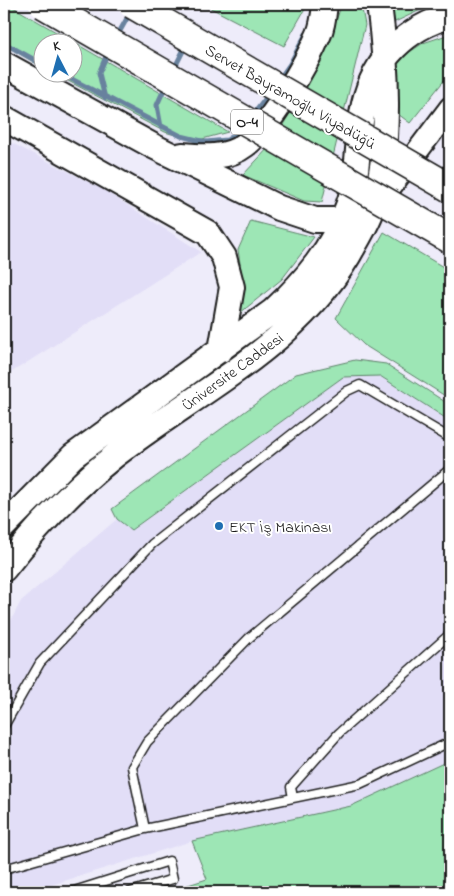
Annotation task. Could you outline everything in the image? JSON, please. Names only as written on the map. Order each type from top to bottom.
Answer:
[{"type":"highway","name":"O-4","points":[[43,4],[450,239]]},
{"type":"highway","name":"Servet Bayramoğlu Viyadüğü","points":[[132,4],[450,188]]},
{"type":"main road","points":[[170,154],[205,157],[226,154],[244,146],[261,129],[296,77],[320,33],[325,4]]},
{"type":"main road","name":"Üniversite Caddesi","points":[[4,569],[71,493],[113,457],[246,364],[285,332],[306,312],[346,262],[372,212],[379,184],[386,112],[379,4]]},
{"type":"main road","points":[[383,60],[396,45],[413,32],[434,20],[450,16]]},
{"type":"main road","name":"Üniversite Caddesi","points":[[4,526],[73,456],[273,311],[302,283],[326,250],[348,206],[356,175],[364,104],[371,84],[383,60]]},
{"type":"main road","points":[[4,64],[170,154],[300,217],[315,220],[341,220],[372,212]]},
{"type":"main road","points":[[4,118],[208,233],[224,257],[232,288],[221,350]]},
{"type":"street","points":[[372,212],[450,108]]},
{"type":"lane","points":[[4,726],[40,663],[152,544],[346,391],[360,385],[450,438]]},
{"type":"lane","points":[[145,829],[132,768],[147,742],[249,638],[450,469]]},
{"type":"lane","points":[[293,798],[290,787],[339,734],[450,634]]},
{"type":"lane","points":[[4,869],[145,829],[360,784],[450,742]]},
{"type":"lane","points":[[71,892],[170,861],[174,879],[130,892]]},
{"type":"shaded area","points":[[4,139],[102,189],[201,252],[4,377]]},
{"type":"shaded area","points":[[379,376],[450,421],[450,760],[351,806],[192,841],[29,892],[4,892],[4,634],[21,601],[117,519],[132,530],[343,377]]},
{"type":"green space","points":[[4,4],[8,4],[56,32],[32,32],[32,61],[4,45]]},
{"type":"green space","points":[[203,4],[308,4],[284,46]]},
{"type":"green space","points":[[342,4],[361,4],[365,25],[322,202],[304,201],[243,175],[270,146],[321,62]]},
{"type":"green space","points":[[390,4],[426,4],[429,6],[395,22]]},
{"type":"green space","points":[[450,34],[450,73],[410,123],[394,111],[395,62],[423,43]]},
{"type":"green space","points":[[82,47],[228,132],[195,141],[165,132],[70,82],[82,82]]},
{"type":"green space","points":[[251,221],[314,237],[282,279],[240,313],[243,283],[238,250]]},
{"type":"green space","points":[[384,232],[450,271],[450,399],[364,345],[336,318]]},
{"type":"green space","points":[[355,360],[386,364],[450,405],[450,421],[380,376],[343,377],[131,530],[117,519],[112,509],[296,374]]},
{"type":"green space","points":[[194,379],[200,386],[4,555],[4,541],[61,480]]},
{"type":"green space","points":[[450,760],[450,892],[166,892],[207,879],[192,841],[351,806]]},
{"type":"waterway","points":[[116,38],[130,13]]},
{"type":"waterway","points":[[278,81],[290,64],[306,34]]},
{"type":"waterway","points":[[4,43],[32,58]]},
{"type":"waterway","points":[[173,71],[186,45]]},
{"type":"waterway","points":[[105,98],[99,73],[108,52]]},
{"type":"waterway","points":[[77,82],[181,136],[206,142],[227,140],[242,130]]},
{"type":"waterway","points":[[161,127],[157,105],[166,85]]},
{"type":"waterway","points":[[253,115],[269,94]]},
{"type":"place","name":"EKT İş Makinası","points":[[219,526]]}]
